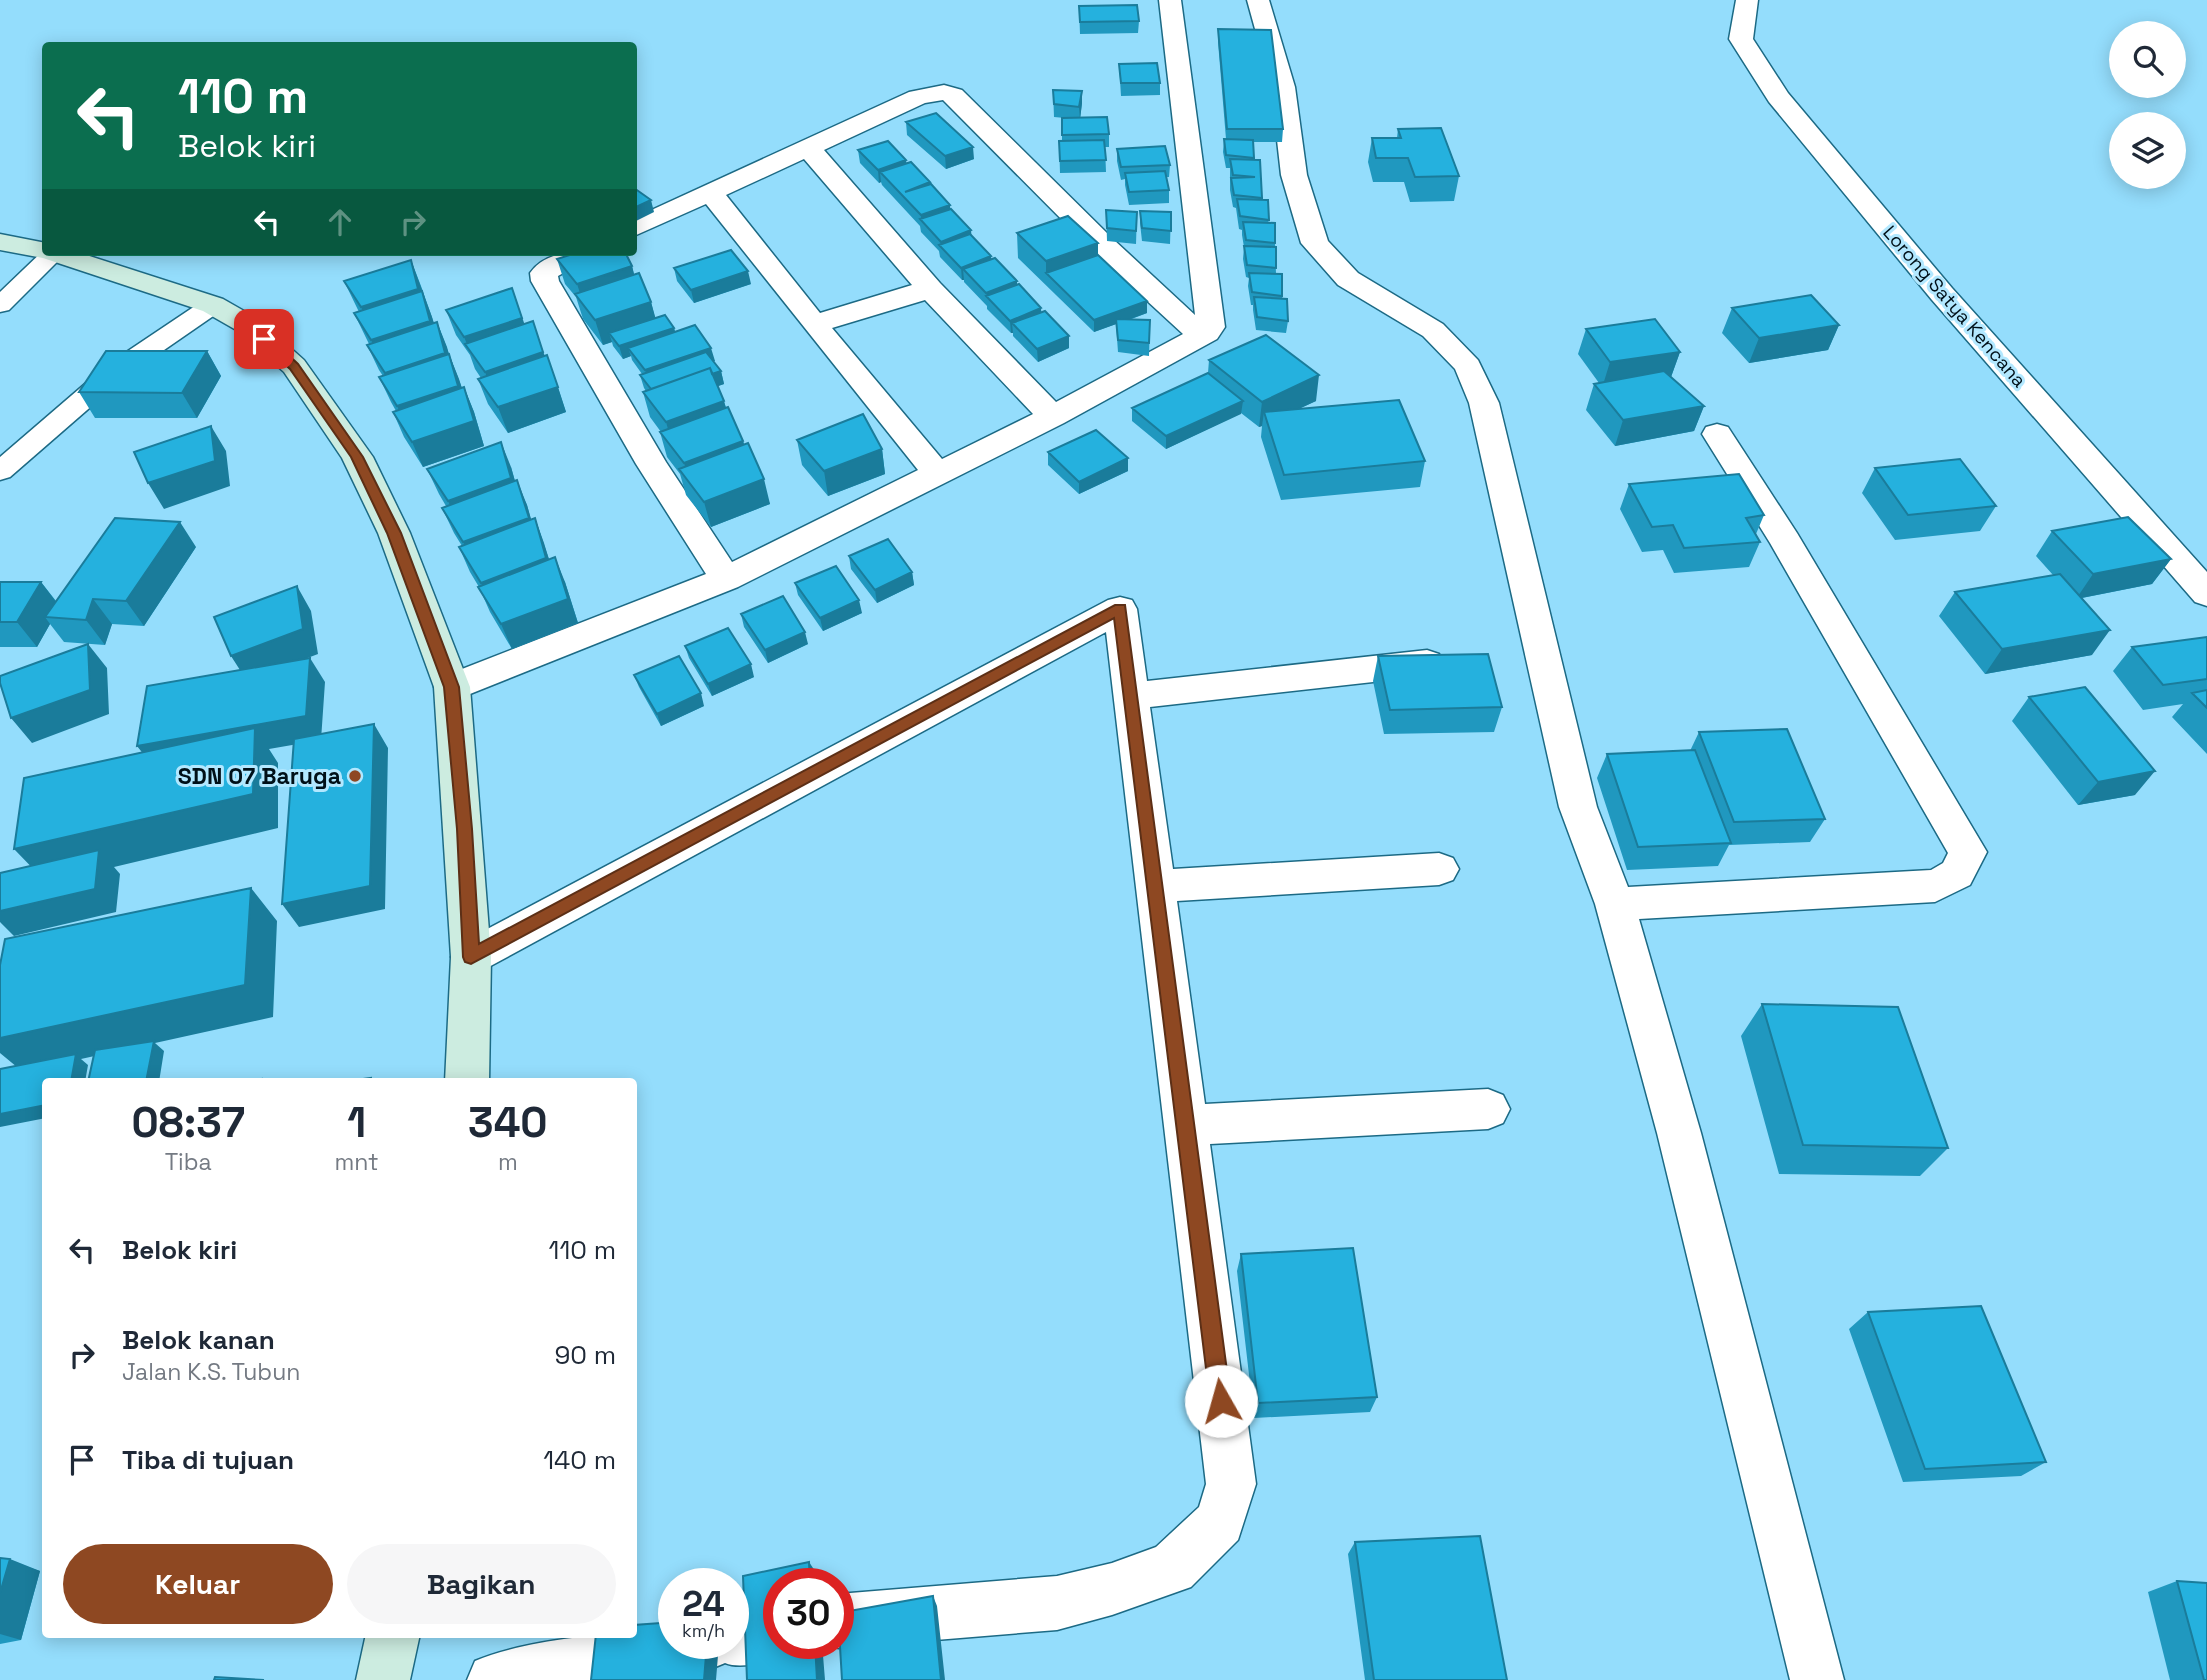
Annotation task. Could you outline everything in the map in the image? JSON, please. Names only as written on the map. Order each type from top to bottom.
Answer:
[{"type":"street","points":[[452,687],[726,579],[1053,416],[1202,337],[1211,327],[1170,0]]},
{"type":"street","points":[[1258,0],[1283,87],[1294,175],[1315,243],[1348,279],[1423,324],[1445,341],[1468,366],[1483,404],[1578,807],[1615,904],[1679,1133],[1817,1680]]},
{"type":"street","name":"Lorong Satya Kencana","points":[[1747,0],[1741,39],[1778,97],[1942,294],[2207,594]]},
{"type":"street","points":[[637,227],[918,97],[944,92],[953,95],[1104,246],[1202,337]]},
{"type":"street","points":[[808,148],[868,214],[930,289],[1053,416]]},
{"type":"street","points":[[711,193],[814,324],[937,473]]},
{"type":"street","points":[[0,242],[42,250]]},
{"type":"street","points":[[62,256],[213,305],[248,325],[294,366],[357,457],[394,533],[452,687],[471,957],[467,1078]]},
{"type":"street","points":[[573,256],[549,268],[544,273],[545,281],[652,464],[726,579]]},
{"type":"street","points":[[814,324],[930,289]]},
{"type":"street","points":[[1615,904],[1934,886],[1952,878],[1962,869],[1968,852],[1786,541],[1717,435]]},
{"type":"street","points":[[471,957],[1120,609],[1231,1483],[1220,1522],[1172,1568],[1112,1589],[1057,1603],[854,1620]]},
{"type":"street","points":[[1132,696],[1427,663]]},
{"type":"street","points":[[1157,886],[1439,869]]},
{"type":"street","points":[[1187,1125],[1488,1109]]},
{"type":"street","points":[[383,1680],[392,1638]]},
{"type":"street","points":[[494,1680],[658,1652]]},
{"type":"lane","points":[[0,305],[46,256]]},
{"type":"lane","points":[[0,471],[116,372],[213,305]]},
{"type":"building","points":[[1137,5],[1139,21],[1080,22],[1079,6]]},
{"type":"building","points":[[1218,29],[1271,30],[1283,129],[1227,129]]},
{"type":"building","points":[[1157,63],[1160,83],[1121,83],[1119,64]]},
{"type":"building","points":[[1053,90],[1082,91],[1079,107],[1054,104]]},
{"type":"building","points":[[936,113],[973,147],[945,156],[906,122]]},
{"type":"building","points":[[1107,117],[1109,134],[1062,135],[1062,118]]},
{"type":"building","points":[[1441,128],[1459,176],[1415,177],[1408,158],[1376,158],[1372,138],[1401,138],[1398,129]]},
{"type":"building","points":[[1224,139],[1253,140],[1254,158],[1226,155]]},
{"type":"building","points":[[1104,140],[1106,160],[1060,161],[1059,141]]},
{"type":"building","points":[[888,141],[906,160],[878,170],[858,150]]},
{"type":"building","points":[[1165,146],[1170,165],[1121,167],[1117,149]]},
{"type":"building","points":[[1230,159],[1260,160],[1262,198],[1234,195],[1231,178],[1255,177],[1233,175]]},
{"type":"building","points":[[911,162],[930,182],[905,192],[931,184],[950,205],[921,215],[880,172]]},
{"type":"building","points":[[1165,171],[1169,190],[1129,192],[1125,173]]},
{"type":"building","points":[[637,190],[651,200],[637,207]]},
{"type":"building","points":[[1237,199],[1268,200],[1269,220],[1240,216]]},
{"type":"building","points":[[951,209],[971,230],[941,242],[920,219]]},
{"type":"building","points":[[1106,210],[1137,212],[1136,231],[1107,228]]},
{"type":"building","points":[[1140,211],[1171,212],[1171,231],[1142,228]]},
{"type":"building","points":[[1068,216],[1098,243],[1046,261],[1017,233]]},
{"type":"building","points":[[1243,222],[1275,223],[1275,243],[1246,240]]},
{"type":"building","points":[[970,234],[991,256],[961,268],[939,245]]},
{"type":"building","points":[[1244,246],[1276,247],[1276,268],[1247,265]]},
{"type":"building","points":[[731,250],[748,271],[691,290],[674,268]]},
{"type":"building","points":[[1098,255],[1147,301],[1094,320],[1046,273]]},
{"type":"building","points":[[566,256],[627,256],[632,266],[577,284],[557,259]]},
{"type":"building","points":[[995,258],[1017,281],[986,293],[963,269]]},
{"type":"building","points":[[411,260],[418,289],[361,307],[344,281]]},
{"type":"building","points":[[639,273],[651,302],[595,320],[575,294]]},
{"type":"building","points":[[1249,273],[1282,274],[1282,296],[1252,292]]},
{"type":"building","points":[[1019,284],[1041,308],[1010,321],[986,296]]},
{"type":"building","points":[[512,288],[522,318],[464,337],[446,310]]},
{"type":"building","points":[[422,291],[430,321],[371,340],[354,313]]},
{"type":"building","points":[[1811,295],[1839,325],[1759,338],[1732,308]]},
{"type":"building","points":[[1254,297],[1287,299],[1288,321],[1257,317]]},
{"type":"building","points":[[1045,311],[1069,336],[1037,349],[1012,323]]},
{"type":"building","points":[[665,315],[674,328],[619,346],[609,333]]},
{"type":"building","points":[[1116,319],[1150,320],[1149,343],[1118,340]]},
{"type":"building","points":[[1655,319],[1680,352],[1610,362],[1586,329]]},
{"type":"building","points":[[533,321],[543,352],[485,372],[465,344]]},
{"type":"building","points":[[437,322],[445,353],[385,373],[367,345]]},
{"type":"building","points":[[695,325],[711,348],[645,370],[628,348]]},
{"type":"building","points":[[1266,335],[1319,375],[1262,402],[1209,360]]},
{"type":"building","points":[[106,351],[207,351],[182,393],[79,392]]},
{"type":"building","points":[[706,352],[721,371],[712,374],[710,368],[651,389],[640,375]]},
{"type":"building","points":[[449,354],[458,386],[397,406],[379,377]]},
{"type":"building","points":[[547,355],[558,387],[498,407],[478,379]]},
{"type":"building","points":[[710,368],[724,401],[666,422],[643,392]]},
{"type":"building","points":[[1664,371],[1704,406],[1623,420],[1594,384]]},
{"type":"building","points":[[1208,373],[1243,401],[1166,436],[1132,408]]},
{"type":"building","points":[[464,387],[474,421],[412,442],[393,412]]},
{"type":"building","points":[[1399,400],[1425,461],[1284,475],[1264,412]]},
{"type":"building","points":[[728,407],[743,441],[684,463],[660,432]]},
{"type":"building","points":[[863,414],[882,449],[824,471],[797,440]]},
{"type":"building","points":[[211,426],[215,461],[148,483],[134,452]]},
{"type":"building","points":[[1096,430],[1128,458],[1079,482],[1048,452]]},
{"type":"building","points":[[501,442],[511,478],[448,501],[427,469]]},
{"type":"building","points":[[748,443],[764,479],[704,502],[679,469]]},
{"type":"building","points":[[1960,459],[1996,506],[1908,515],[1875,468]]},
{"type":"building","points":[[1739,474],[1764,515],[1746,518],[1760,542],[1684,548],[1673,525],[1652,527],[1629,484]]},
{"type":"building","points":[[517,480],[529,518],[463,542],[442,508]]},
{"type":"building","points":[[2128,517],[2171,559],[2093,574],[2052,531]]},
{"type":"building","points":[[115,518],[180,522],[126,601],[93,599],[86,620],[45,617]]},
{"type":"building","points":[[535,518],[546,558],[481,583],[459,547]]},
{"type":"building","points":[[888,539],[912,572],[875,590],[849,556]]},
{"type":"building","points":[[555,557],[568,599],[501,624],[478,587]]},
{"type":"building","points":[[836,566],[859,600],[820,618],[795,583]]},
{"type":"building","points":[[2060,574],[2110,630],[2002,649],[1955,592]]},
{"type":"building","points":[[0,582],[41,582],[17,622],[0,622]]},
{"type":"building","points":[[297,586],[303,629],[231,656],[214,617]]},
{"type":"building","points":[[783,596],[805,632],[765,650],[741,614]]},
{"type":"building","points":[[728,628],[751,664],[708,684],[685,646]]},
{"type":"building","points":[[2207,637],[2207,679],[2163,685],[2132,647]]},
{"type":"building","points":[[88,644],[90,690],[11,718],[0,676]]},
{"type":"building","points":[[1488,654],[1502,707],[1390,710],[1378,656]]},
{"type":"building","points":[[679,656],[701,693],[657,714],[634,675]]},
{"type":"building","points":[[310,658],[306,716],[137,746],[147,686]]},
{"type":"building","points":[[2085,687],[2155,771],[2098,782],[2029,697]]},
{"type":"building","points":[[2207,690],[2207,708],[2192,693]]},
{"type":"building","points":[[374,724],[370,886],[282,904],[294,739]]},
{"type":"building","points":[[255,728],[253,794],[14,849],[24,778]]},
{"type":"building","points":[[1787,729],[1825,819],[1734,822],[1699,732]]},
{"type":"building","points":[[1695,750],[1731,843],[1638,847],[1607,754]]},
{"type":"building","points":[[99,850],[95,889],[0,911],[0,873]]},
{"type":"building","points":[[251,888],[245,985],[0,1038],[0,965],[5,939]]},
{"type":"building","points":[[1762,1004],[1898,1007],[1948,1148],[1803,1145]]},
{"type":"building","points":[[154,1041],[147,1078],[89,1078],[95,1050]]},
{"type":"building","points":[[76,1054],[72,1078],[42,1078],[42,1106],[0,1114],[0,1069]]},
{"type":"building","points":[[1353,1248],[1377,1397],[1258,1403],[1241,1254]]},
{"type":"building","points":[[1981,1306],[2046,1462],[1925,1469],[1868,1312]]},
{"type":"building","points":[[1480,1536],[1507,1680],[1374,1680],[1355,1542]]},
{"type":"building","points":[[0,1558],[10,1559],[0,1593]]},
{"type":"building","points":[[809,1562],[809,1568],[781,1568]]},
{"type":"building","points":[[763,1572],[763,1659],[816,1659],[817,1680],[747,1680],[749,1575]]},
{"type":"building","points":[[2177,1581],[2207,1583],[2207,1680],[2204,1680]]},
{"type":"building","points":[[933,1596],[941,1680],[842,1680],[841,1659],[854,1659],[854,1610]]},
{"type":"building","points":[[658,1623],[658,1659],[706,1659],[704,1680],[591,1680],[596,1638],[637,1638],[637,1625]]},
{"type":"building","points":[[215,1677],[264,1680],[214,1680]]},
{"type":"place","name":"SDN 07 Baruga","points":[[355,776]]},
{"type":"route","points":[[264,339],[294,366],[334,420],[357,457],[394,533],[452,687],[471,957],[1120,609],[1221,1401]]}]
